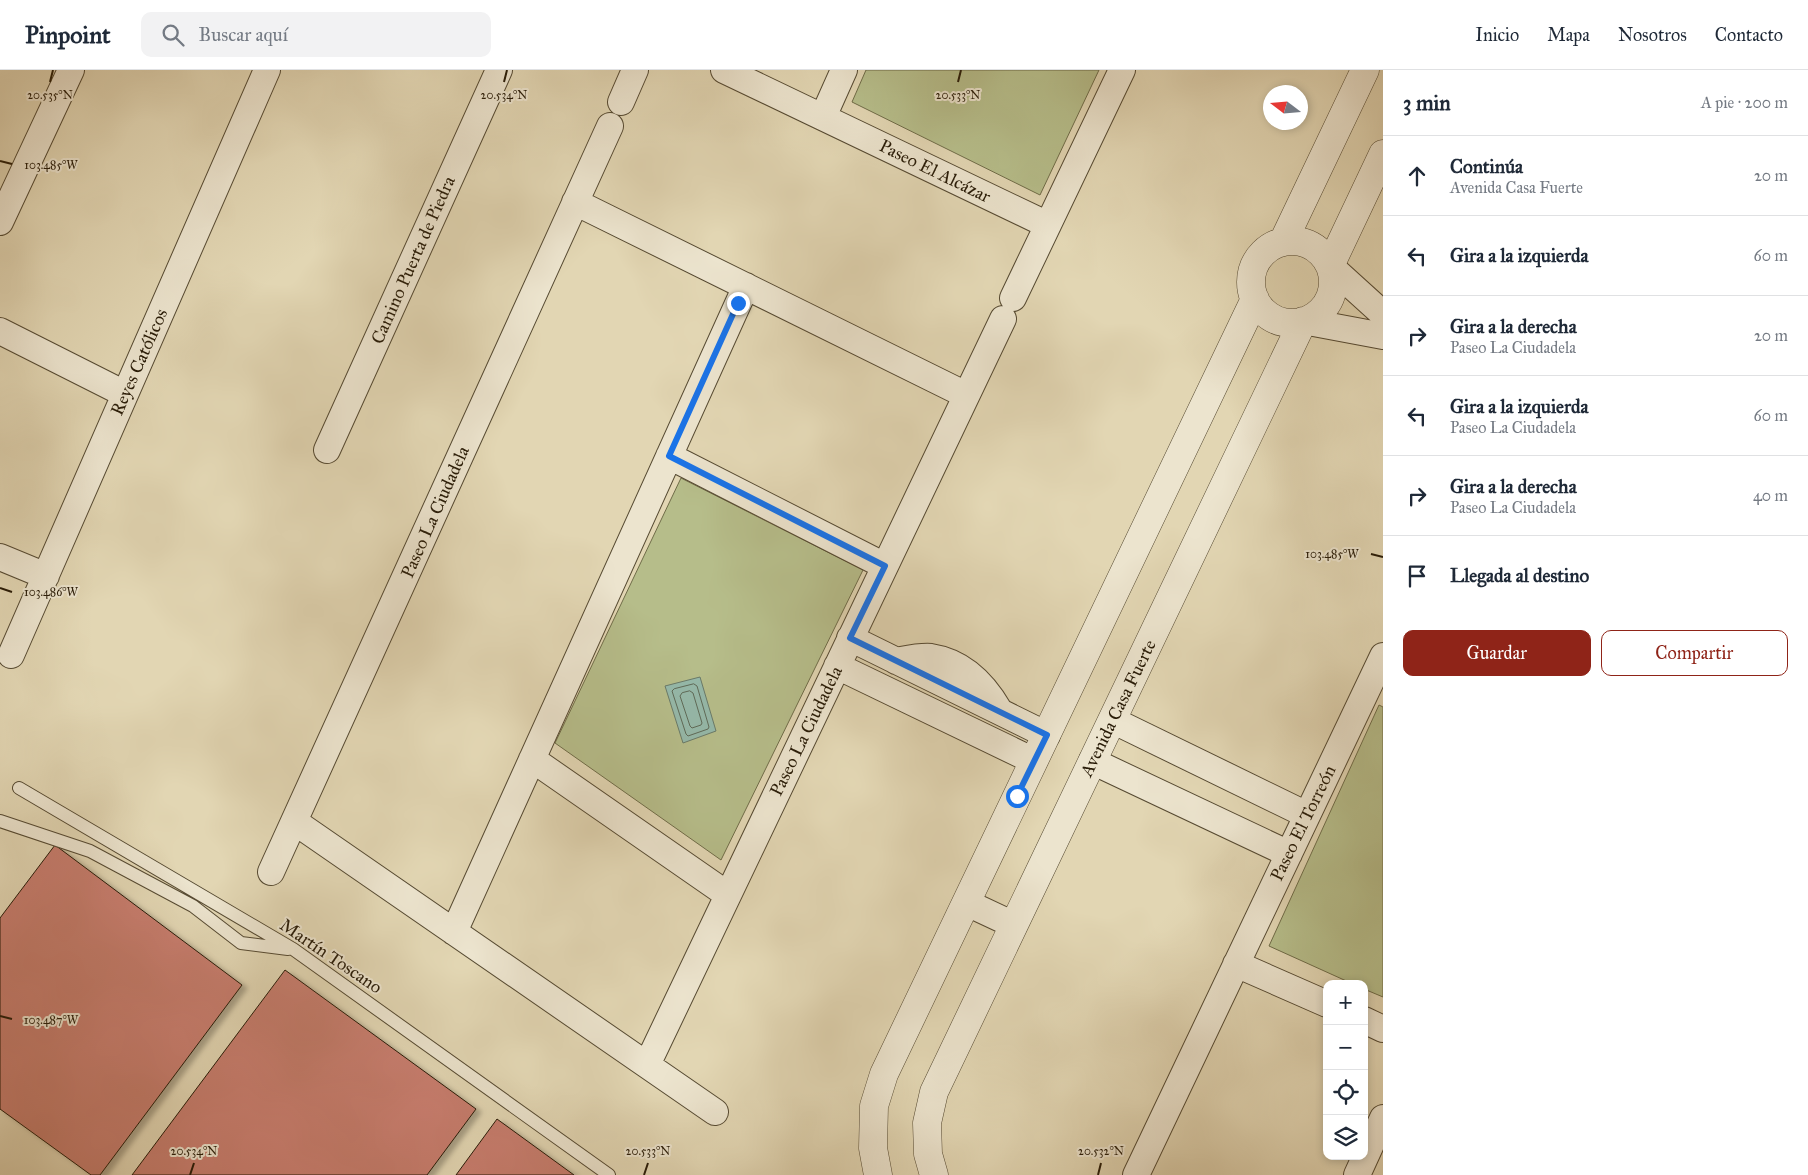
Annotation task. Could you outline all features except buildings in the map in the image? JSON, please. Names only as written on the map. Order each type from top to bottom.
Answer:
[{"type":"street","points":[[0,222],[71,70]]},
{"type":"street","name":"Reyes Católicos","points":[[11,655],[267,70]]},
{"type":"street","name":"Camino Puerta de Piedra","points":[[328,450],[499,70]]},
{"type":"street","points":[[621,102],[635,70]]},
{"type":"street","name":"Paseo El Alcázar","points":[[724,70],[1048,225]]},
{"type":"street","points":[[823,117],[844,70]]},
{"type":"street","points":[[1048,225],[1122,70]]},
{"type":"street","points":[[1283,242],[1363,71]]},
{"type":"street","name":"Paseo La Ciudadela","points":[[271,872],[610,126]]},
{"type":"street","points":[[1383,154],[1330,266],[1333,280],[1331,293],[1325,306],[1316,316],[1303,321],[1289,323],[1275,319],[1263,311],[1255,300],[1252,288],[1255,264],[1262,254],[1283,242],[1305,243],[1315,248],[1324,256],[1330,266],[1383,314]]},
{"type":"street","points":[[575,202],[966,395]]},
{"type":"street","name":"Paseo La Ciudadela","points":[[647,1065],[1048,225]]},
{"type":"street","points":[[454,932],[746,286]]},
{"type":"street","points":[[878,1175],[873,1148],[874,1106],[884,1074],[1255,300]]},
{"type":"street","points":[[1303,321],[1383,336]]},
{"type":"street","name":"Avenida Casa Fuerte","points":[[934,1175],[928,1154],[927,1122],[934,1092],[1303,321]]},
{"type":"street","points":[[0,331],[125,394]]},
{"type":"street","points":[[669,456],[885,566]]},
{"type":"street","points":[[0,557],[46,576]]},
{"type":"street","points":[[850,638],[1047,735]]},
{"type":"street","name":"Paseo El Torreón","points":[[1136,1175],[1307,815],[1377,685],[1383,656]]},
{"type":"street","points":[[837,666],[1034,761]]},
{"type":"street","points":[[1112,720],[1307,815]]},
{"type":"street","points":[[532,759],[728,895]]},
{"type":"street","points":[[1092,761],[1288,854]]},
{"type":"street","points":[[295,822],[715,1112]]},
{"type":"street","points":[[966,902],[1014,925]]},
{"type":"street","points":[[1236,964],[1323,1002]]},
{"type":"street","points":[[1368,1022],[1383,1028]]},
{"type":"street","points":[[1356,1175],[1383,1118]]},
{"type":"lane","name":"Martín Toscano","points":[[19,788],[293,949],[609,1175]]},
{"type":"lane","points":[[0,821],[90,851],[193,906],[241,942],[293,949]]},
{"type":"green space","points":[[866,70],[1099,70],[1040,195],[852,102]]},
{"type":"green space","points":[[681,478],[863,570],[721,860],[555,743]]},
{"type":"green space","points":[[1379,705],[1383,707],[1383,997],[1368,991],[1368,980],[1344,980],[1269,946]]},
{"type":"water","points":[[700,677],[716,731],[683,743],[665,686]]},
{"type":"route","points":[[738,303],[669,456],[885,566],[850,638],[1047,735],[1017,796]]}]
